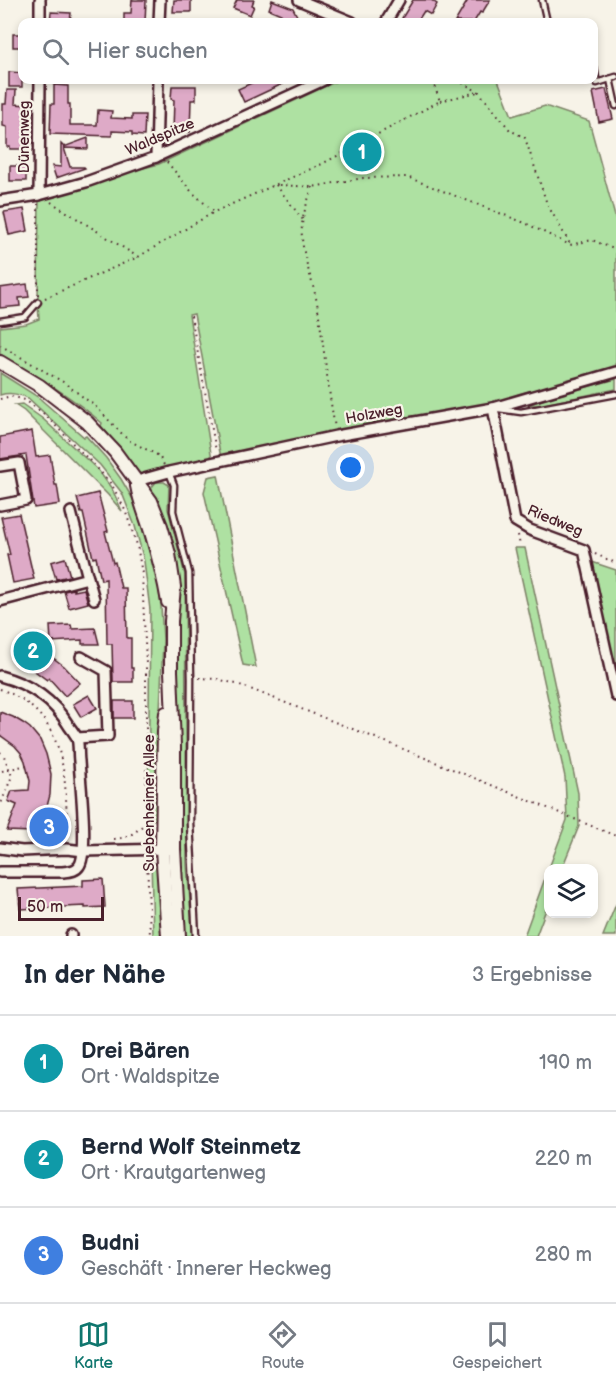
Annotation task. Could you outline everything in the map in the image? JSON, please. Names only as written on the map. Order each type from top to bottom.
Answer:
[{"type":"main road","name":"Suebenheimer Allee","points":[[0,362],[40,386],[87,422],[115,452],[136,482],[141,504],[151,529],[171,621],[171,671],[164,731],[168,936]]},
{"type":"main road","name":"Suebenheimer Allee","points":[[168,849],[179,936]]},
{"type":"street","points":[[40,0],[40,18]]},
{"type":"street","points":[[159,18],[160,0]]},
{"type":"street","points":[[298,0],[342,18]]},
{"type":"street","points":[[388,18],[399,0]]},
{"type":"street","name":"Dünenweg","points":[[39,195],[40,84]]},
{"type":"street","points":[[156,157],[158,84]]},
{"type":"street","name":"Waldspitze","points":[[0,201],[39,195],[86,182],[156,157],[315,84]]},
{"type":"street","name":"Holzweg","points":[[136,482],[169,472],[336,436],[493,408],[616,372]]},
{"type":"street","name":"Riedweg","points":[[493,408],[515,521],[530,530],[584,550],[616,696]]},
{"type":"street","points":[[0,466],[19,463],[26,500],[0,505]]},
{"type":"street","points":[[71,512],[94,599]]},
{"type":"street","points":[[0,601],[88,578]]},
{"type":"street","points":[[77,738],[108,736],[106,671],[81,657]]},
{"type":"street","points":[[0,676],[33,688],[63,716],[77,738],[84,822],[84,851],[81,864],[73,871],[0,872]]},
{"type":"street","points":[[0,848],[22,851],[168,849]]},
{"type":"lane","points":[[542,0],[546,18]]},
{"type":"lane","points":[[598,83],[616,77]]},
{"type":"lane","points":[[610,79],[616,106]]},
{"type":"lane","points":[[0,321],[25,317],[38,302]]},
{"type":"lane","points":[[493,408],[520,412],[616,394]]},
{"type":"lane","points":[[169,472],[174,485],[173,511],[189,573],[190,823],[195,936]]},
{"type":"path","points":[[434,84],[440,101]]},
{"type":"path","points":[[464,84],[478,92],[510,130],[525,138],[548,204],[570,245]]},
{"type":"path","points":[[39,195],[38,302],[138,256],[214,212],[322,164],[440,101],[478,92]]},
{"type":"path","points":[[156,157],[168,163],[191,191],[214,212]]},
{"type":"path","points":[[276,185],[312,187],[363,178],[407,177],[525,223],[570,245],[592,240],[616,250]]},
{"type":"path","points":[[276,185],[303,220]]},
{"type":"path","points":[[312,187],[303,220],[303,244],[316,296],[336,436]]},
{"type":"path","points":[[39,195],[138,256]]},
{"type":"path","points":[[191,316],[218,462]]},
{"type":"path","points":[[0,345],[63,382],[95,406],[128,440],[159,456],[169,472]]},
{"type":"path","points":[[0,399],[11,396],[25,400],[44,414],[98,469],[111,485],[125,510],[137,545],[142,574],[146,675],[145,823],[150,936]]},
{"type":"path","points":[[584,550],[616,563]]},
{"type":"path","points":[[190,679],[217,679],[240,685],[402,748],[616,836]]},
{"type":"path","points":[[0,689],[19,697],[30,705],[53,733],[60,751],[65,789],[67,849]]},
{"type":"path","points":[[0,752],[12,776],[0,806]]},
{"type":"path","points":[[2,771],[27,765]]},
{"type":"path","points":[[112,839],[122,839],[136,833],[145,823]]},
{"type":"green space","points":[[330,84],[500,84],[512,116],[545,106],[589,121],[616,220],[616,367],[519,394],[491,405],[221,458],[194,314],[189,315],[212,460],[150,473],[139,473],[101,426],[102,423],[65,395],[0,354],[0,327],[26,324],[39,319],[39,195],[159,164]]},
{"type":"green space","points":[[0,373],[38,397],[84,437],[86,436],[106,458],[134,501],[157,577],[161,606],[163,640],[158,820],[148,819],[150,610],[144,561],[135,526],[122,493],[100,465],[28,398],[14,394],[0,395]]},
{"type":"green space","points":[[616,379],[616,389],[540,405],[527,405],[551,397]]},
{"type":"green space","points":[[22,404],[43,419],[98,470],[112,489],[122,511],[24,411],[15,405]]},
{"type":"green space","points":[[218,475],[256,667],[243,665],[204,492],[208,477]]},
{"type":"green space","points":[[156,482],[169,485],[168,509],[185,575],[187,866],[193,936],[182,936],[175,675],[177,599],[150,495]]},
{"type":"green space","points":[[515,548],[525,548],[578,793],[579,826],[564,864],[550,864],[567,820],[565,777]]},
{"type":"green space","points":[[592,562],[616,570],[616,673]]},
{"type":"green space","points":[[151,860],[160,876],[164,936],[153,936]]},
{"type":"green space","points":[[544,881],[544,915],[536,936],[524,936]]},
{"type":"green space","points":[[616,904],[616,936],[603,936]]},
{"type":"building","points":[[132,0],[146,0],[145,18],[124,18],[124,13],[131,13]]},
{"type":"building","points":[[174,0],[191,0],[191,12],[173,12]]},
{"type":"building","points":[[237,0],[254,0],[250,15],[233,8]]},
{"type":"building","points":[[272,0],[293,8],[298,18],[283,18],[281,14],[269,9]]},
{"type":"building","points":[[413,0],[431,0],[437,4],[431,15],[424,11],[420,18],[402,18]]},
{"type":"building","points":[[468,0],[490,0],[476,18],[457,18]]},
{"type":"building","points":[[51,12],[71,13],[70,18],[50,18]]},
{"type":"building","points":[[13,34],[18,34],[18,47],[13,47]]},
{"type":"building","points":[[9,72],[18,73],[18,84],[22,84],[22,87],[9,87]]},
{"type":"building","points":[[249,84],[282,84],[244,102],[238,89]]},
{"type":"building","points":[[54,85],[68,86],[70,125],[97,125],[98,110],[112,111],[111,118],[132,119],[132,115],[145,115],[144,136],[132,135],[132,132],[112,131],[112,136],[50,134]]},
{"type":"building","points":[[172,86],[196,86],[196,100],[191,100],[190,132],[173,132]]},
{"type":"building","points":[[606,89],[613,119],[599,122],[593,92]]},
{"type":"building","points":[[7,90],[16,90],[15,104],[27,105],[27,149],[7,147],[7,127],[3,126],[3,104],[6,104]]},
{"type":"building","points":[[88,138],[88,149],[64,148],[70,167],[85,168],[56,178],[52,166],[61,167],[61,144],[64,147]]},
{"type":"building","points":[[10,166],[26,166],[26,181],[10,181]]},
{"type":"building","points":[[24,209],[28,231],[9,235],[4,212]]},
{"type":"building","points":[[27,284],[29,297],[19,298],[20,306],[0,308],[0,288]]},
{"type":"building","points":[[32,431],[36,457],[50,455],[60,504],[34,508],[26,455],[0,459],[0,437]]},
{"type":"building","points":[[98,493],[108,531],[105,532],[113,563],[115,562],[121,588],[126,588],[127,638],[131,638],[133,682],[113,682],[112,644],[107,644],[106,579],[101,580],[96,557],[93,558],[83,513],[81,513],[77,498]]},
{"type":"building","points":[[19,514],[34,579],[13,583],[7,555],[10,555],[1,517]]},
{"type":"building","points":[[65,558],[70,576],[56,579],[51,562]]},
{"type":"building","points":[[74,589],[74,591],[84,589],[88,603],[69,608],[64,591]]},
{"type":"building","points":[[71,625],[72,629],[95,628],[99,644],[82,644],[82,640],[51,642],[50,626]]},
{"type":"building","points":[[29,640],[64,666],[80,683],[65,696],[49,678],[47,680],[25,666],[28,657],[24,656]]},
{"type":"building","points":[[89,695],[97,708],[81,717],[73,704]]},
{"type":"building","points":[[114,701],[133,701],[133,718],[114,718]]},
{"type":"building","points":[[0,712],[23,723],[40,740],[51,774],[50,795],[46,810],[54,812],[55,837],[33,838],[33,832],[7,831],[17,805],[8,801],[12,791],[29,790],[30,781],[21,753],[0,735]]},
{"type":"building","points":[[103,879],[105,907],[20,909],[18,889],[83,886],[83,880]]},
{"type":"place","name":"Drei Bären","points":[[362,152]]},
{"type":"place","name":"Bernd Wolf Steinmetz","points":[[33,651]]},
{"type":"place","name":"Budni","points":[[49,827]]}]
